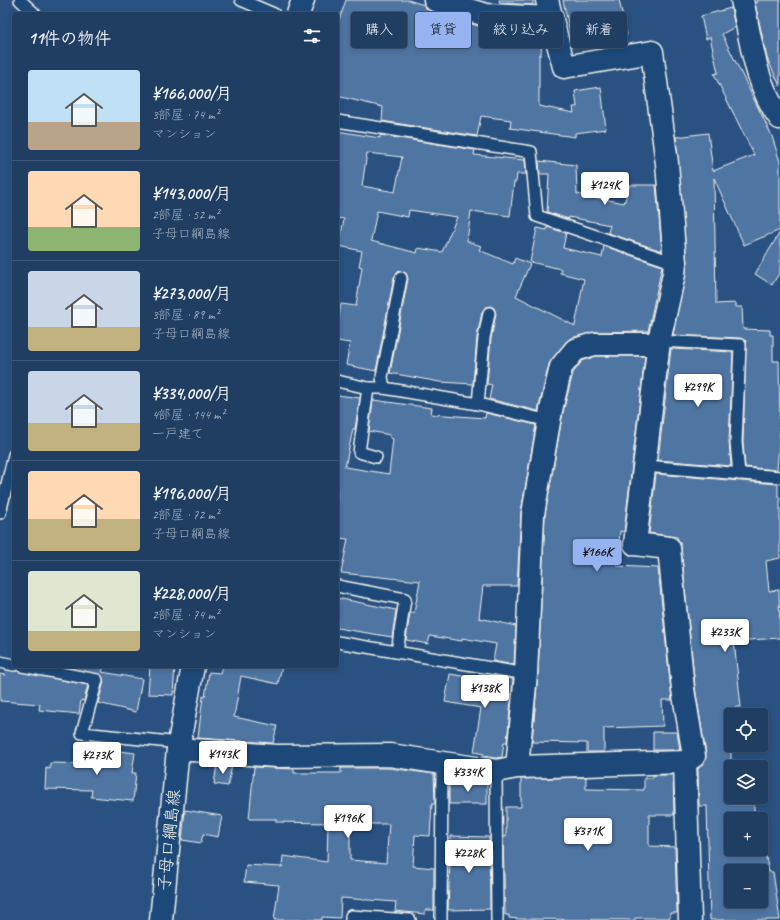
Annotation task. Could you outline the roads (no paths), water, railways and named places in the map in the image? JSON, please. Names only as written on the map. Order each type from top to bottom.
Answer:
[{"type":"street","points":[[299,12],[304,0]]},
{"type":"street","points":[[179,746],[276,756],[390,755],[496,771],[517,767],[685,762],[694,756],[683,689],[669,548],[635,544],[659,341],[674,274],[675,263],[667,163],[652,52],[564,67],[549,9],[486,15],[435,0]]},
{"type":"street","points":[[742,0],[759,76],[771,106],[780,118]]},
{"type":"street","points":[[517,767],[526,674],[533,514],[549,421],[561,367],[575,350],[594,344],[650,344],[659,341]]},
{"type":"street","name":"子母口綱島線","points":[[161,920],[179,746],[193,668]]},
{"type":"street","points":[[685,762],[690,920]]},
{"type":"lane","points":[[20,0],[33,12]]},
{"type":"lane","points":[[241,0],[269,12]]},
{"type":"lane","points":[[339,121],[531,152],[537,216],[675,263]]},
{"type":"lane","points":[[384,388],[382,377],[401,278]]},
{"type":"lane","points":[[478,404],[484,338],[488,313]]},
{"type":"lane","points":[[659,341],[740,345],[736,442],[739,474]]},
{"type":"lane","points":[[339,381],[368,388],[384,388],[478,404],[549,421]]},
{"type":"lane","points":[[368,388],[359,452],[376,457]]},
{"type":"lane","points":[[0,513],[12,463]]},
{"type":"lane","points":[[644,466],[780,477]]},
{"type":"lane","points":[[339,586],[405,599],[397,652]]},
{"type":"lane","points":[[339,642],[526,674]]},
{"type":"lane","points":[[0,662],[12,665]]},
{"type":"lane","points":[[33,668],[97,680],[82,733],[179,746]]},
{"type":"lane","points":[[441,920],[442,764]]},
{"type":"lane","points":[[496,771],[498,920]]},
{"type":"lane","points":[[351,920],[351,916],[410,920]]}]
